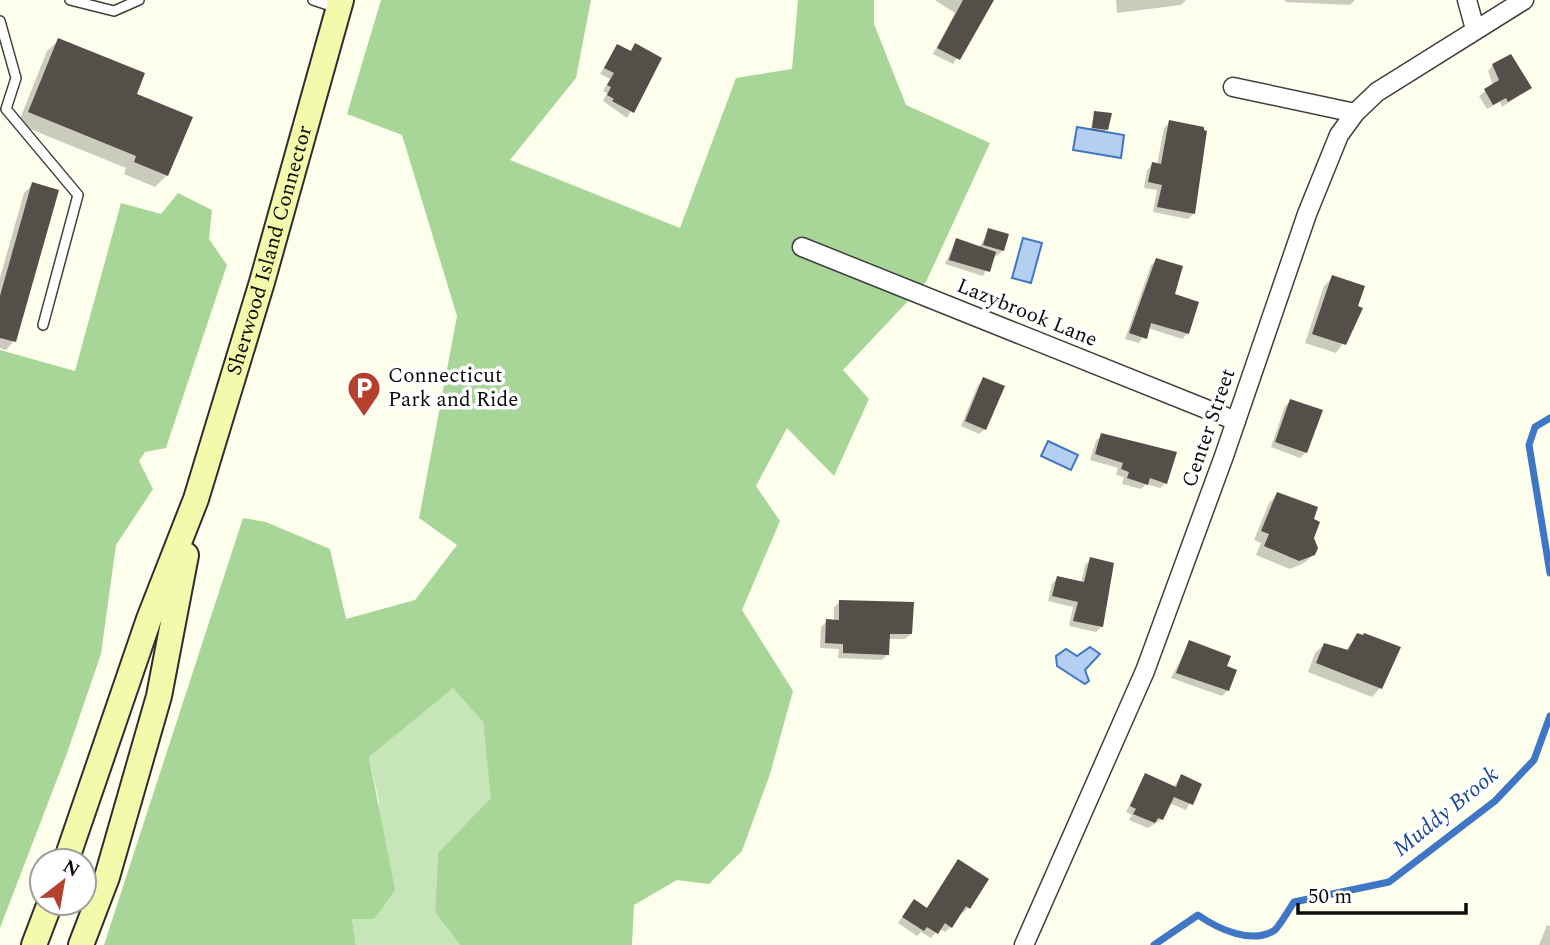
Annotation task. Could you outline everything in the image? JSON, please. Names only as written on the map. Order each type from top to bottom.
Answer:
[{"type":"main road","name":"Sherwood Island Connector","points":[[71,847],[149,619],[196,499],[262,282],[340,4]]},
{"type":"main road","name":"Sherwood Island Connector","points":[[81,945],[107,877],[159,696],[196,499]]},
{"type":"main road","points":[[34,945],[45,917]]},
{"type":"street","points":[[1467,0],[1475,29]]},
{"type":"street","name":"Center Street","points":[[1024,945],[1145,671],[1327,159],[1355,113],[1377,92],[1524,0]]},
{"type":"street","points":[[1233,87],[1355,113]]},
{"type":"street","name":"Lazybrook Lane","points":[[802,247],[1236,421]]},
{"type":"lane","points":[[70,0],[114,11],[139,0]]},
{"type":"lane","points":[[313,0],[340,4]]},
{"type":"lane","points":[[0,22],[16,78],[6,109],[78,195],[43,325]]},
{"type":"green space","points":[[381,0],[591,0],[576,78],[510,160],[680,228],[736,78],[792,69],[798,0],[874,0],[874,24],[906,105],[990,143],[926,282],[843,370],[869,399],[834,476],[787,428],[756,486],[780,521],[742,610],[793,691],[770,774],[742,851],[709,884],[677,880],[634,905],[632,945],[460,945],[435,912],[438,853],[491,798],[483,722],[453,688],[369,757],[395,890],[374,919],[352,919],[356,945],[104,945],[243,518],[266,522],[330,549],[346,619],[415,600],[457,545],[419,518],[457,316],[402,135],[347,114]]},
{"type":"green space","points":[[178,193],[212,210],[209,239],[227,265],[166,448],[145,452],[139,461],[153,489],[116,545],[101,654],[66,756],[31,847],[28,847],[28,855],[0,928],[0,350],[75,371],[121,203],[161,214]]},
{"type":"green space","points":[[453,687],[483,722],[492,798],[438,853],[435,911],[460,945],[356,945],[352,919],[374,919],[379,802],[369,757]]},
{"type":"water","points":[[1077,127],[1124,135],[1121,158],[1073,150]]},
{"type":"water","points":[[1023,238],[1042,243],[1031,283],[1012,278]]},
{"type":"water","points":[[1048,441],[1078,455],[1071,470],[1041,456]]},
{"type":"water","points":[[1090,647],[1100,654],[1085,670],[1089,681],[1085,684],[1057,666],[1056,656],[1066,649],[1077,656]]},
{"type":"building","points":[[963,0],[994,0],[960,60],[937,48]]},
{"type":"building","points":[[58,38],[145,73],[137,94],[193,117],[168,176],[134,162],[136,156],[28,112]]},
{"type":"building","points":[[635,43],[662,58],[634,113],[612,101],[614,99],[607,95],[611,87],[607,85],[614,73],[604,68],[617,44],[631,51]]},
{"type":"building","points":[[1511,54],[1532,88],[1508,102],[1506,98],[1493,105],[1484,89],[1499,80],[1492,64]]},
{"type":"building","points":[[1094,111],[1112,113],[1108,130],[1092,128]]},
{"type":"building","points":[[1169,120],[1204,127],[1207,131],[1195,214],[1157,207],[1162,185],[1148,182],[1152,162],[1161,164]]},
{"type":"building","points":[[32,182],[59,190],[16,342],[0,338],[0,296]]},
{"type":"building","points":[[988,228],[1009,234],[1004,251],[983,245]]},
{"type":"building","points":[[956,238],[996,252],[990,272],[949,260]]},
{"type":"building","points":[[1156,258],[1183,266],[1175,294],[1199,302],[1189,334],[1151,323],[1147,339],[1129,333]]},
{"type":"building","points":[[1332,275],[1365,286],[1358,306],[1363,308],[1346,345],[1312,334]]},
{"type":"building","points":[[983,377],[1005,386],[986,430],[965,421]]},
{"type":"building","points":[[1290,399],[1323,410],[1307,453],[1275,442]]},
{"type":"building","points":[[1101,433],[1177,452],[1167,484],[1150,478],[1148,485],[1127,478],[1129,472],[1121,469],[1123,463],[1095,454]]},
{"type":"building","points":[[1277,492],[1318,507],[1314,519],[1320,522],[1314,538],[1318,548],[1315,555],[1299,561],[1264,546],[1269,534],[1261,531]]},
{"type":"building","points":[[1090,557],[1114,563],[1103,627],[1073,621],[1078,602],[1052,596],[1057,576],[1084,582]]},
{"type":"building","points":[[839,600],[914,602],[912,634],[890,634],[889,655],[843,653],[843,644],[825,643],[826,619],[839,620]]},
{"type":"building","points":[[1357,633],[1364,633],[1401,647],[1382,689],[1316,663],[1324,643],[1348,650]]},
{"type":"building","points":[[1189,640],[1231,656],[1227,666],[1237,670],[1229,691],[1176,673]]},
{"type":"building","points":[[1145,773],[1176,787],[1181,774],[1202,784],[1193,805],[1174,797],[1163,820],[1158,818],[1155,823],[1133,814],[1136,809],[1130,806]]},
{"type":"building","points":[[958,859],[989,879],[970,909],[966,906],[952,928],[945,923],[938,934],[927,927],[924,931],[902,917],[914,899],[927,908]]},
{"type":"waterway","name":"Muddy Brook","points":[[1550,418],[1535,427],[1529,445],[1550,573]]},
{"type":"waterway","name":"Muddy Brook","points":[[1154,945],[1198,915],[1235,933],[1246,936],[1266,934],[1275,930],[1294,902],[1389,882],[1495,801],[1534,760],[1550,716]]},
{"type":"place","name":"Connecticut Park and Ride","points":[[364,418]]}]
